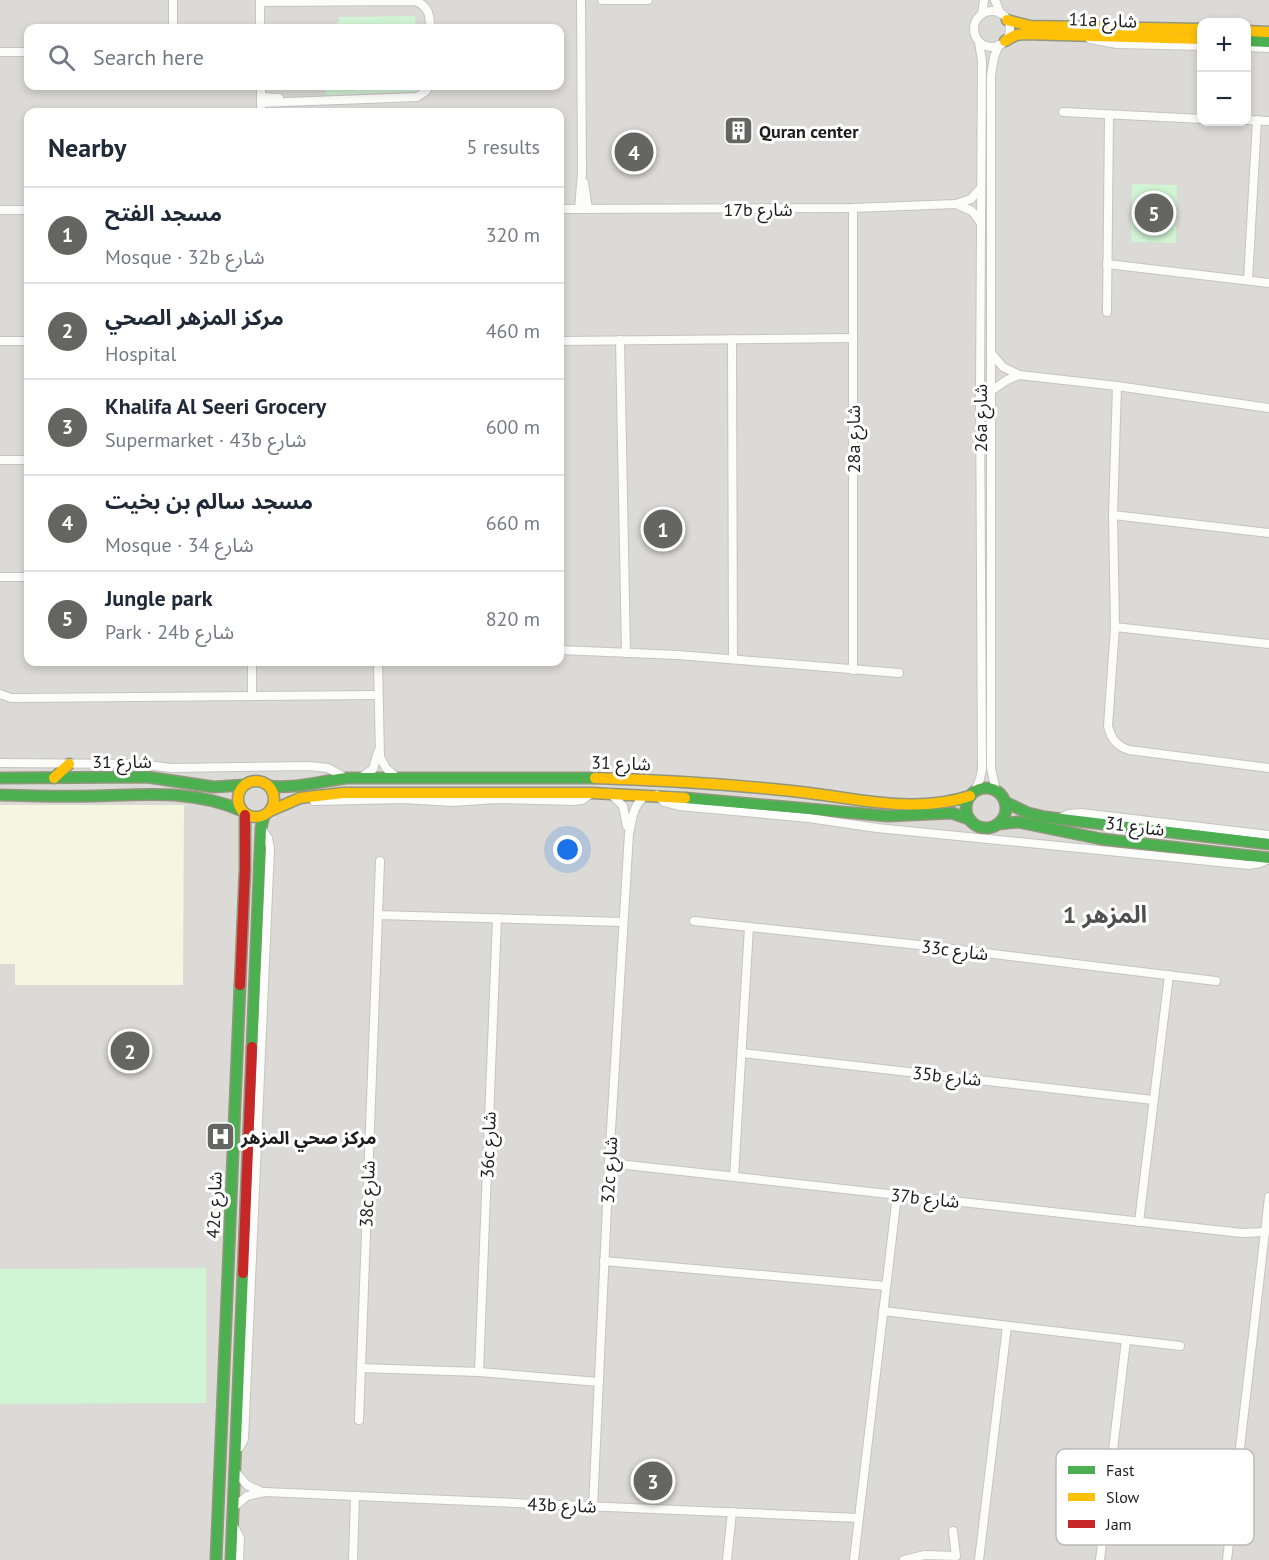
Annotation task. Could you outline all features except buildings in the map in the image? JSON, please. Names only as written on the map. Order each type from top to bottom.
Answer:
[{"type":"street","points":[[173,0],[173,24]]},
{"type":"street","points":[[581,0],[584,209]]},
{"type":"street","points":[[602,0],[648,0]]},
{"type":"street","points":[[984,0],[982,14],[974,25],[979,42],[987,46],[1002,43],[1009,33],[995,0]]},
{"type":"street","points":[[260,24],[260,1],[416,1],[429,13],[430,24]]},
{"type":"street","points":[[982,14],[991,12],[1003,16]]},
{"type":"street","name":"11a شارع","points":[[1003,16],[1030,26],[1197,29]]},
{"type":"street","points":[[1251,31],[1269,32]]},
{"type":"street","name":"11a شارع","points":[[1002,43],[1016,35],[1024,34],[1197,39]]},
{"type":"street","points":[[1083,36],[1096,41],[1117,44],[1197,46]]},
{"type":"street","points":[[1251,41],[1269,42]]},
{"type":"street","name":"26a شارع","points":[[972,794],[981,779],[980,188],[982,61],[979,42]]},
{"type":"street","name":"26a شارع","points":[[996,791],[991,768],[991,76],[994,57],[1002,43]]},
{"type":"street","points":[[1251,47],[1269,48]]},
{"type":"street","points":[[0,52],[24,51]]},
{"type":"street","points":[[261,90],[261,108]]},
{"type":"street","points":[[261,100],[417,97],[427,90]]},
{"type":"street","points":[[1063,112],[1197,119]]},
{"type":"street","points":[[1107,312],[1109,115]]},
{"type":"street","points":[[1251,120],[1269,121]]},
{"type":"street","points":[[1248,280],[1257,120]]},
{"type":"street","points":[[956,204],[975,197],[980,188]]},
{"type":"street","points":[[956,204],[972,211],[980,222]]},
{"type":"street","name":"17b شارع","points":[[564,209],[853,208],[956,204]]},
{"type":"street","name":"28a شارع","points":[[853,208],[854,670]]},
{"type":"street","points":[[0,210],[24,210]]},
{"type":"street","points":[[1107,264],[1269,283]]},
{"type":"street","points":[[564,341],[853,338]]},
{"type":"street","points":[[732,339],[733,659]]},
{"type":"street","points":[[620,340],[626,653]]},
{"type":"street","points":[[0,341],[24,341]]},
{"type":"street","points":[[991,353],[1003,367],[1019,375],[1118,386],[1269,408]]},
{"type":"street","points":[[991,392],[1001,383],[1019,375]]},
{"type":"street","points":[[1118,386],[1113,515],[1115,627],[1108,726],[1112,739],[1117,744],[1136,752],[1269,768]]},
{"type":"street","points":[[0,460],[24,460]]},
{"type":"street","points":[[1113,515],[1269,533]]},
{"type":"street","points":[[0,577],[24,577]]},
{"type":"street","points":[[1115,627],[1269,644]]},
{"type":"street","points":[[564,650],[733,659],[899,673]]},
{"type":"street","points":[[252,666],[252,696]]},
{"type":"street","points":[[378,666],[380,757],[389,772],[397,777]]},
{"type":"street","points":[[0,694],[11,698],[378,695]]},
{"type":"street","points":[[0,763],[140,764],[171,768],[309,766],[328,768],[352,778],[365,776],[373,769],[379,745]]},
{"type":"street","points":[[54,778],[69,764]]},
{"type":"street","name":"شارع 31","points":[[0,778],[147,777],[214,787],[244,785]]},
{"type":"street","name":"شارع 31","points":[[269,786],[286,788],[318,781],[352,778],[542,777],[688,783],[793,791],[901,803],[953,802],[972,794]]},
{"type":"street","points":[[256,781],[269,786],[274,799],[267,814],[251,818],[242,812],[237,797],[244,785],[256,781]]},
{"type":"street","points":[[987,788],[996,791],[1005,802],[1006,812],[999,824],[985,828],[976,825],[969,819],[966,805],[972,794],[987,788]]},
{"type":"street","name":"شارع 31","points":[[267,814],[300,798],[322,795],[382,792],[610,793],[882,816],[912,817],[952,813],[969,819]]},
{"type":"street","name":"32c شارع","points":[[610,793],[623,806],[628,833]]},
{"type":"street","name":"شارع 31","points":[[0,795],[164,794],[226,802],[242,812]]},
{"type":"street","points":[[651,795],[679,806],[809,818],[900,830],[1249,865],[1269,858]]},
{"type":"street","name":"32c شارع","points":[[593,1507],[609,1163],[628,833],[633,811],[639,800],[651,795]]},
{"type":"street","name":"شارع 31","points":[[1005,802],[1028,813],[1058,818],[1269,844]]},
{"type":"street","name":"42c شارع","points":[[216,1560],[246,868],[242,812]]},
{"type":"street","points":[[1058,818],[1081,813],[1269,835]]},
{"type":"street","name":"42c شارع","points":[[231,1560],[261,828],[267,814]]},
{"type":"street","name":"شارع 31","points":[[999,824],[1018,822],[1101,839],[1269,858]]},
{"type":"street","points":[[235,1450],[240,1447],[244,1439],[270,848],[268,838],[261,828]]},
{"type":"street","name":"38c شارع","points":[[359,1420],[380,861]]},
{"type":"street","points":[[246,868],[253,867],[260,870]]},
{"type":"street","points":[[378,915],[623,922]]},
{"type":"street","name":"36c شارع","points":[[479,1372],[497,918]]},
{"type":"street","name":"33c شارع","points":[[694,921],[1216,981]]},
{"type":"street","points":[[734,1177],[749,927]]},
{"type":"street","points":[[1139,1222],[1169,975]]},
{"type":"street","name":"35b شارع","points":[[742,1053],[1153,1100]]},
{"type":"street","name":"37b شارع","points":[[609,1163],[1264,1236]]},
{"type":"street","points":[[854,1560],[897,1195]]},
{"type":"street","points":[[1240,1449],[1269,1197]]},
{"type":"street","points":[[604,1261],[886,1286]]},
{"type":"street","points":[[883,1311],[1180,1346]]},
{"type":"street","points":[[979,1560],[1007,1326]]},
{"type":"street","points":[[1113,1449],[1126,1340]]},
{"type":"street","points":[[361,1368],[479,1372],[599,1382]]},
{"type":"street","name":"43b شارع","points":[[234,1470],[247,1485],[265,1492]]},
{"type":"street","name":"43b شارع","points":[[233,1508],[247,1496],[265,1492],[859,1518]]},
{"type":"street","points":[[353,1560],[356,1496]]},
{"type":"street","points":[[727,1560],[732,1512]]},
{"type":"street","points":[[232,1524],[240,1538],[239,1560]]},
{"type":"street","points":[[904,1560],[925,1555],[957,1558],[952,1532]]},
{"type":"street","points":[[1100,1560],[1102,1545]]},
{"type":"street","points":[[1227,1560],[1229,1545]]},
{"type":"shaded area","name":"المزهر 1","points":[[0,0],[1269,0],[1269,1560],[0,1560]]},
{"type":"shaded area","points":[[687,505],[687,551],[640,553],[638,506]]},
{"type":"shaded area","points":[[0,805],[184,805],[183,985],[15,985],[15,964],[0,964]]},
{"type":"green space","points":[[415,16],[416,24],[338,24],[339,17]]},
{"type":"green space","points":[[326,90],[418,90],[418,91],[326,95]]},
{"type":"green space","points":[[1132,184],[1177,185],[1176,243],[1131,242]]},
{"type":"green space","points":[[206,1268],[206,1403],[0,1404],[0,1269]]},
{"type":"traffic: fast","points":[[1251,41],[1269,42]]},
{"type":"traffic: fast","points":[[0,778],[147,777],[214,787],[244,785]]},
{"type":"traffic: fast","points":[[269,786],[298,786],[347,778],[595,778]]},
{"type":"traffic: fast","points":[[986,788],[1000,794],[1006,808],[1000,822],[986,828],[972,822],[966,808],[972,794],[986,788]]},
{"type":"traffic: fast","points":[[0,795],[149,794],[186,796],[222,803],[240,810]]},
{"type":"traffic: fast","points":[[685,798],[888,816],[952,813],[969,819]]},
{"type":"traffic: fast","points":[[1005,802],[1028,813],[1045,817],[1269,844]]},
{"type":"traffic: fast","points":[[252,1047],[261,828],[264,816]]},
{"type":"traffic: fast","points":[[998,824],[1018,822],[1101,839],[1269,858]]},
{"type":"traffic: fast","points":[[216,1560],[240,985]]},
{"type":"traffic: fast","points":[[231,1560],[243,1273]]},
{"type":"traffic: slow","points":[[1007,20],[1030,26],[1197,29]]},
{"type":"traffic: slow","points":[[1251,31],[1269,32]]},
{"type":"traffic: slow","points":[[1005,41],[1016,35],[1024,34],[1197,39]]},
{"type":"traffic: slow","points":[[54,778],[69,764]]},
{"type":"traffic: slow","points":[[595,778],[743,786],[882,803],[926,804],[970,796]]},
{"type":"traffic: slow","points":[[256,781],[269,786],[274,799],[269,812],[256,817],[243,812],[238,799],[243,786],[256,781]]},
{"type":"traffic: slow","points":[[270,811],[300,798],[343,793],[592,793],[685,798]]},
{"type":"traffic: jam","points":[[240,985],[245,815]]},
{"type":"traffic: jam","points":[[243,1273],[252,1047]]},
{"type":"place","name":"Quran center","points":[[738,131]]},
{"type":"place","name":"مسجد سالم بن بخيت","points":[[634,152]]},
{"type":"place","name":"Jungle park","points":[[1154,213]]},
{"type":"place","name":"مسجد الفتح","points":[[663,529]]},
{"type":"place","name":"مركز المزهر الصحي","points":[[130,1051]]},
{"type":"place","name":"مركز صحي المزهر","points":[[220,1137]]},
{"type":"place","name":"Khalifa Al Seeri Grocery","points":[[653,1481]]},
{"type":"district","name":"المزهر 1","points":[[1105,914]]}]
